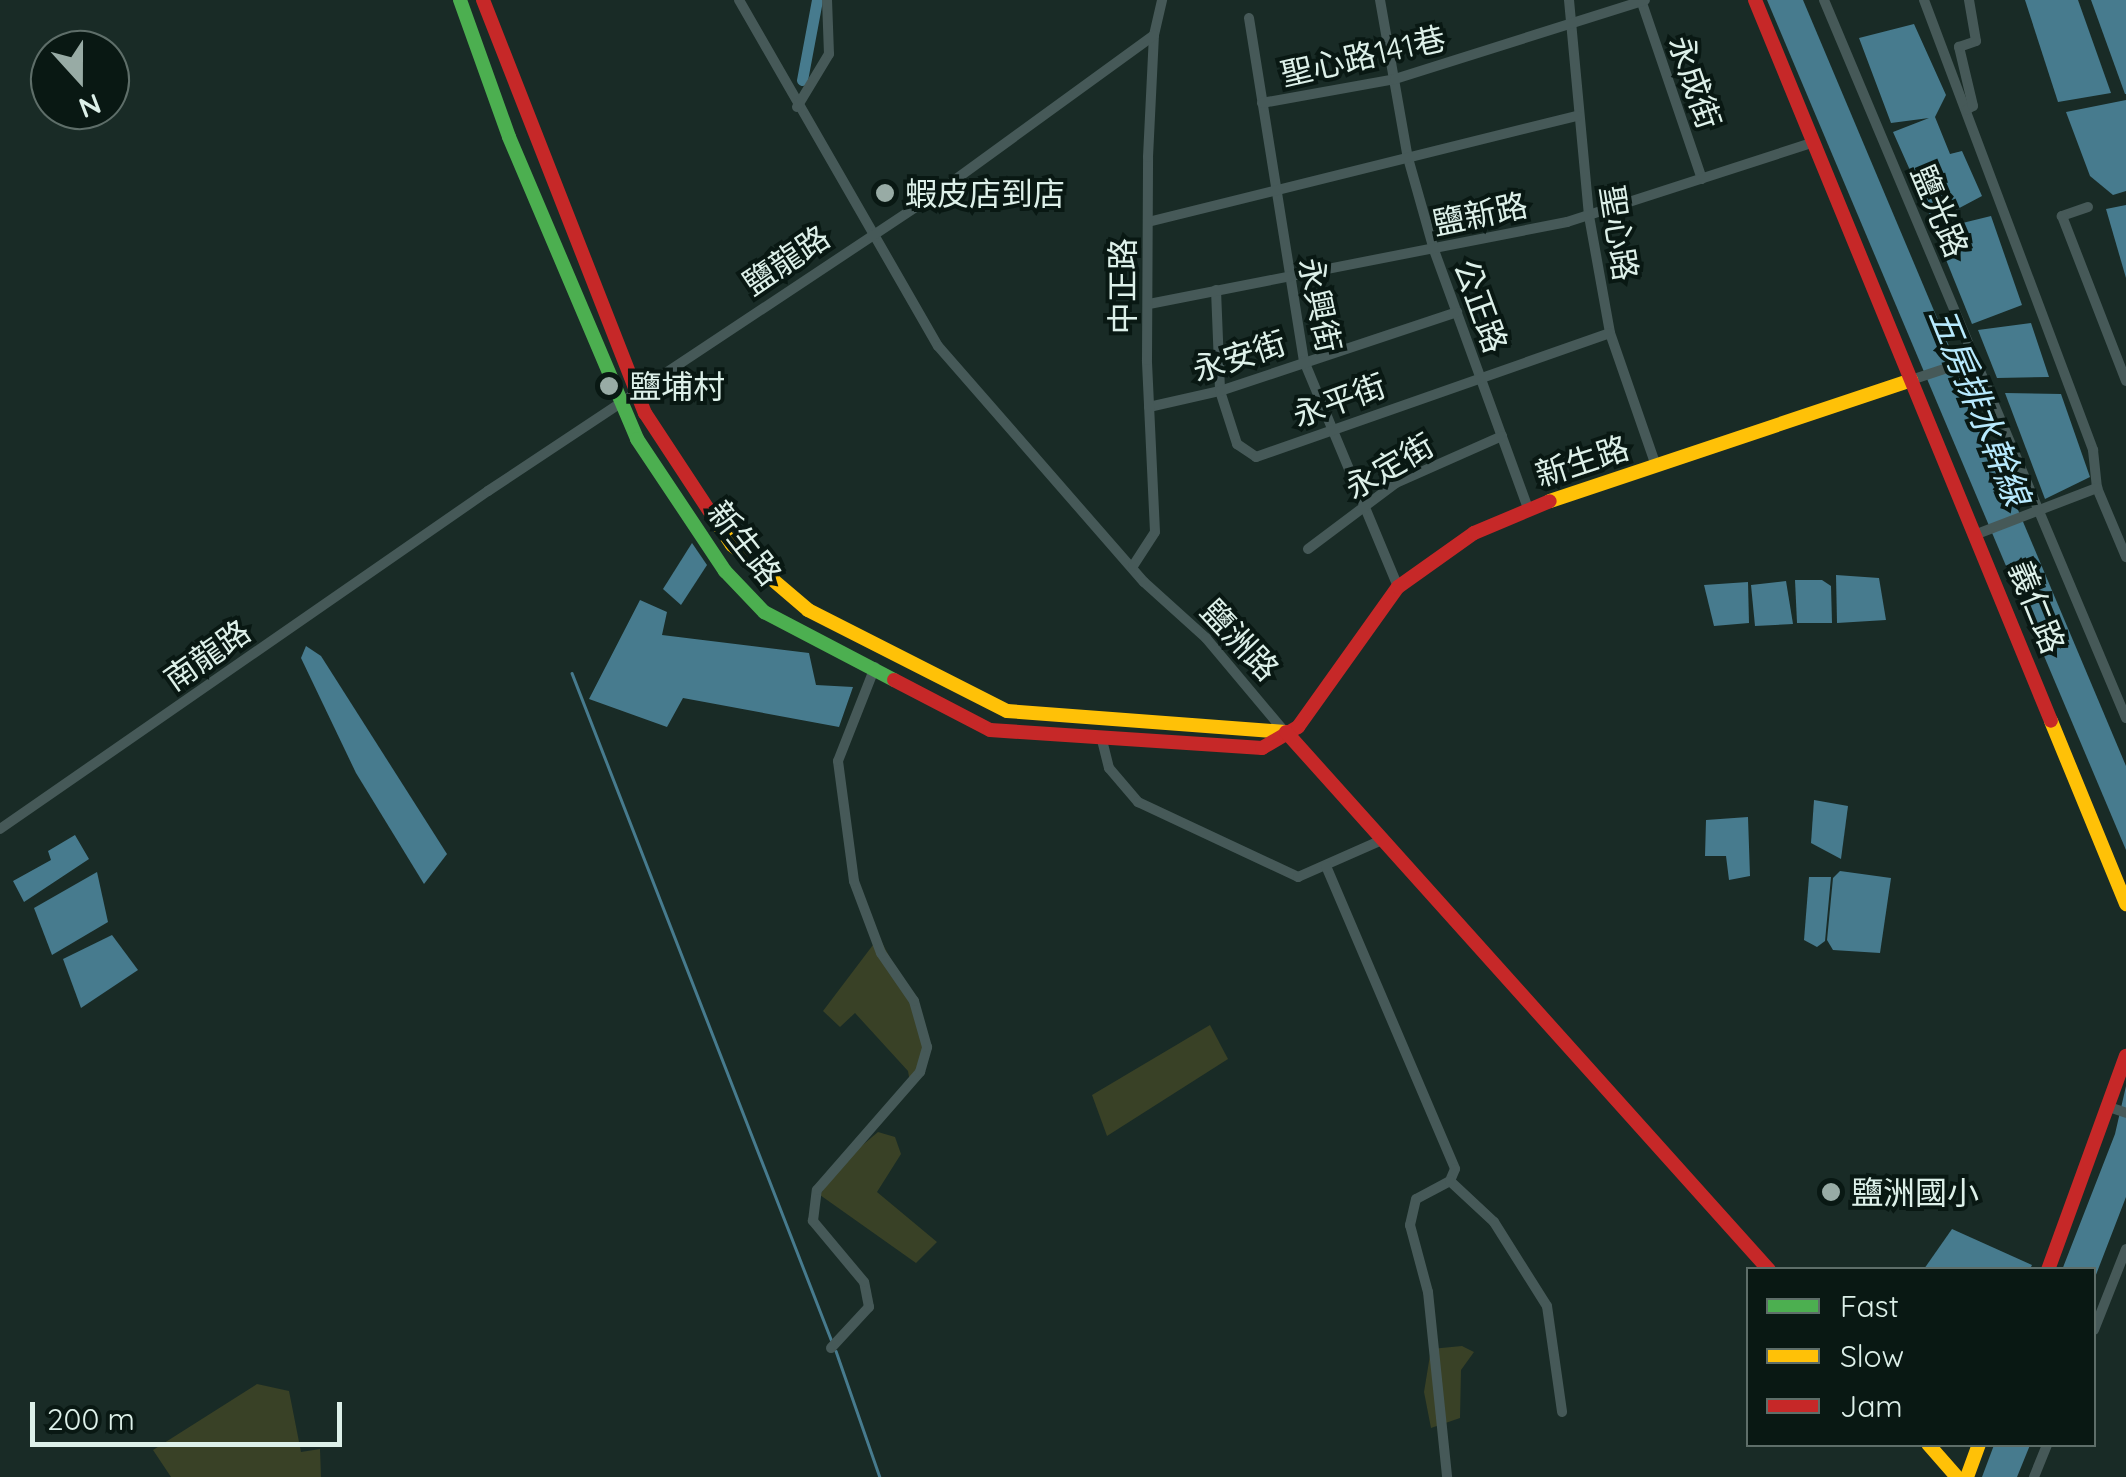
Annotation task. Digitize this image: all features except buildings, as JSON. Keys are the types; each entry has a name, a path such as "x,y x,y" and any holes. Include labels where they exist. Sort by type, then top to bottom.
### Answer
{"street":[{"name":"新生路","path":"460,0 509,137 637,439 743,593 764,612 990,730 1262,748 1286,732 1334,680 1398,587 1430,558 1528,508 1974,359"},
{"name":"新生路","path":"483,0 635,392 680,474 732,545 825,618 1008,711 1286,732"},
{"name":"鹽洲路","path":"739,0 797,107 938,346 1766,1267"},
{"path":"797,107 829,54 827,0"},
{"name":"中正路","path":"1133,566 1156,532 1149,407 1148,222 1154,35 1162,0"},
{"name":"公正路","path":"1380,0 1408,158 1434,250 1528,508"},
{"name":"聖心路","path":"1569,0 1588,216 1610,333 1656,466"},
{"name":"聖心路141巷","path":"1262,104 1396,79 1642,0"},
{"name":"永成街","path":"1642,0 1702,179"},
{"name":"義仁路","path":"1756,0 1918,378 2126,904"},
{"name":"鹽光路","path":"1824,0 2033,511 2126,718"},
{"path":"1924,0 2093,450 2097,488 2121,533 2126,558"},
{"path":"1966,110 1973,106 1959,48 1976,40 1969,0"},
{"name":"永興街","path":"1248,18 1286,276 1304,361 1398,587"},
{"name":"鹽龍路","path":"443,522 1135,54 1154,35"},
{"path":"1148,222 1578,116"},
{"name":"鹽新路","path":"1149,304 1434,250 1588,216 1814,142"},
{"path":"2088,207 2062,216 2126,381"},
{"name":"永平街","path":"1216,290 1220,391 1237,444 1256,457 1332,426 1610,333"},
{"name":"永安街","path":"1149,407 1220,391 1457,312"},
{"name":"永定街","path":"1308,549 1413,474 1502,436"},
{"path":"1980,532 2097,488"},
{"name":"南龍路","path":"0,829 443,522"},
{"path":"831,1348 869,1306 864,1282 813,1221 816,1190 920,1072 926,1047 914,1001 882,953 854,881 838,762 874,667"},
{"path":"1102,740 1109,768 1138,802 1298,877 1382,840"},
{"path":"1326,866 1455,1169 1450,1181 1416,1199 1410,1226 1428,1292 1447,1477"},
{"path":"2049,1267 2118,1110 2126,1056"},
{"path":"1450,1181 1494,1222 1547,1306 1562,1412"},
{"path":"2096,1325 2126,1249"},
{"path":"1931,1447 1957,1477"},
{"path":"1966,1477 1979,1447"},
{"path":"2034,1477 2046,1447"}],"green space":[{"path":"879,937 919,1012 929,1049 911,1088 908,1071 855,1013 840,1027 823,1011"},
{"path":"1210,1025 1228,1059 1107,1136 1092,1095"},
{"path":"878,1132 895,1137 901,1154 877,1192 937,1242 916,1263 820,1195 840,1164"},
{"path":"1462,1346 1474,1352 1461,1370 1460,1418 1431,1428 1424,1392 1431,1349"},
{"path":"257,1384 289,1391 301,1452 320,1449 321,1477 171,1477 153,1450"}],"water":[{"path":"1767,0 1803,0 2126,766 2126,850"},
{"path":"2025,0 2078,0 2111,93 2058,102"},
{"path":"2091,0 2126,0 2126,94 2125,94"},
{"path":"1914,24 1946,95 1935,117 1950,154 1962,151 1982,196 1933,222 1893,132 1929,118 1891,123 1859,38"},
{"path":"2126,100 2126,191 2113,195 2090,176 2066,112"},
{"path":"2126,205 2126,278 2106,209"},
{"path":"1991,216 2022,305 1972,324 1934,230"},
{"path":"2031,323 2049,377 1997,378 1978,330"},
{"path":"2005,393 2061,394 2090,477 2045,499"},
{"path":"692,543 707,565 681,605 663,589"},
{"path":"1836,575 1879,578 1886,620 1837,623"},
{"path":"1795,580 1822,580 1831,586 1832,623 1797,623"},
{"path":"1786,581 1793,624 1755,626 1751,585"},
{"path":"1748,582 1749,623 1714,626 1704,585"},
{"path":"640,600 667,612 662,635 809,653 816,685 853,687 839,727 683,698 667,727 589,699"},
{"path":"306,646 321,656 447,854 424,884 356,773 301,658"},
{"path":"1814,800 1848,806 1841,859 1811,843"},
{"path":"1748,817 1750,876 1729,880 1726,856 1705,856 1706,820"},
{"path":"75,835 89,859 24,902 13,881 51,860 48,851"},
{"path":"1840,871 1891,878 1880,953 1833,950 1827,940 1833,878"},
{"path":"97,872 108,922 52,955 34,908"},
{"path":"1809,877 1831,877 1825,941 1817,947 1804,940"},
{"path":"112,935 138,970 81,1008 63,959"},
{"path":"2126,1086 2126,1197 2096,1275 2096,1267 2063,1267 2115,1134"},
{"path":"1952,1229 2032,1265 2031,1267 1925,1267"},
{"path":"1993,1447 2029,1447 2017,1477 1982,1477"}],"waterway":[{"path":"802,80 817,0"},
{"path":"572,673 831,1339"},
{"path":"836,1351 880,1477"}],"traffic: fast":[{"path":"460,0 509,137 637,439 725,571 764,612 894,680"}],"traffic: slow":[{"path":"1550,501 1911,380"},
{"path":"718,524 732,545 808,610 1007,711 1285,732"},
{"path":"2051,721 2126,904"},
{"path":"1931,1447 1957,1477"},
{"path":"1967,1477 1978,1447"}],"traffic: jam":[{"path":"483,0 645,413 718,524"},
{"path":"1755,0 2051,721"},
{"path":"894,680 990,730 1262,748 1298,727 1398,587 1474,533 1550,501"},
{"path":"1286,732 1766,1267"},
{"path":"2049,1267 2126,1056"}],"place":[{"name":"蝦皮店到店","path":"885,193"},
{"name":"鹽埔村","path":"609,386"},
{"name":"鹽洲國小","path":"1831,1192"}],"water label":[{"name":"五房排水幹線","path":"1980,406"}]}
